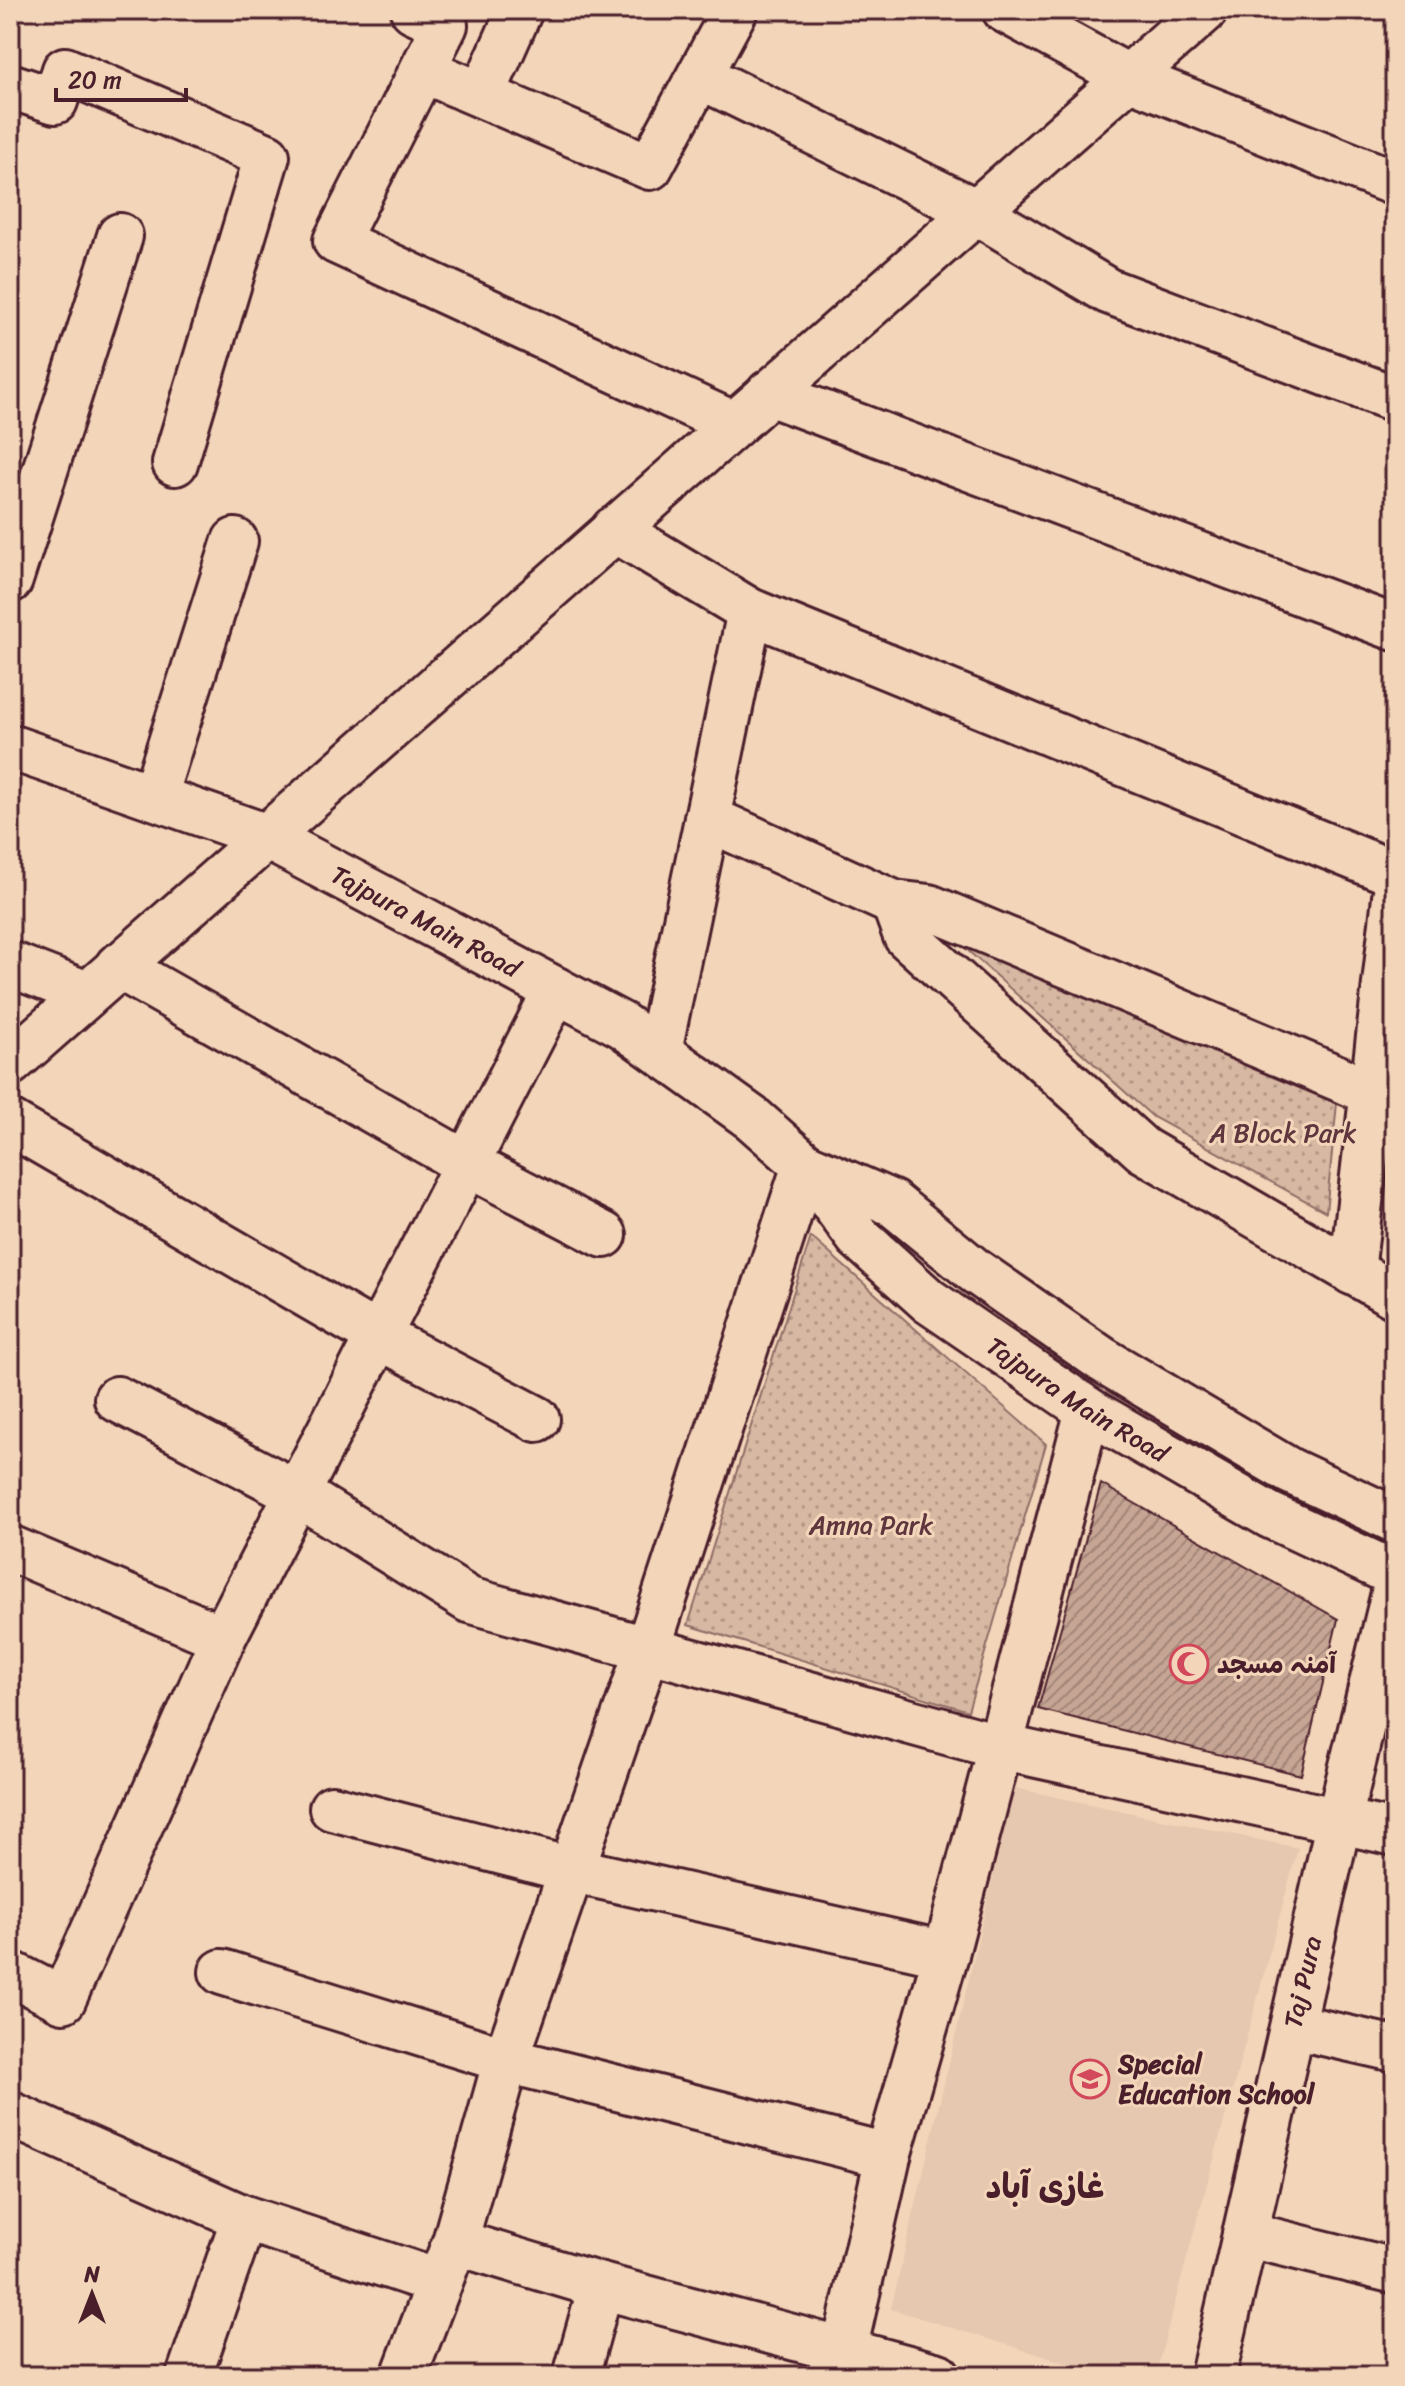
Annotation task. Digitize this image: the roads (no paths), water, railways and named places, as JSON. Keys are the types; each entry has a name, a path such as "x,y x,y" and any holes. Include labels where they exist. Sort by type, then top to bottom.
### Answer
{"street":[{"path":"413,10 445,25 336,241 733,424"},
{"path":"482,95 520,10"},
{"path":"423,70 650,167 735,10"},
{"path":"1005,10 1128,77 1395,183"},
{"path":"10,1063 1205,10"},
{"path":"10,86 55,101 65,70 267,156 175,463"},
{"path":"700,76 975,211 1108,291 1395,399"},
{"path":"10,580 120,236"},
{"path":"769,393 1395,628"},
{"path":"614,529 750,611 1395,874"},
{"path":"154,796 235,541"},
{"path":"659,1051 750,611"},
{"name":"Tajpura Main Road","path":"10,747 265,836 622,1025 753,1119 805,1165 858,1237 929,1301 1088,1410 1269,1515 1395,1574"},
{"path":"707,818 894,903 929,907 1371,1092"},
{"path":"1352,1272 1395,897"},
{"path":"894,903 906,936 1143,1150 1395,1296"},
{"path":"10,964 103,980 604,1235"},
{"path":"10,1973 63,2000 223,1638 556,990"},
{"path":"10,1123 378,1336 537,1419"},
{"path":"404,2376 455,2242 506,2060 648,1648 805,1165"},
{"name":"Tajpura Main Road","path":"805,1165 892,1203 975,1271 1103,1360 1290,1471 1395,1520"},
{"path":"117,1399 297,1493 469,1600 1001,1747 1395,1833"},
{"path":"844,2351 888,2156 946,1954 1088,1410"},
{"path":"10,1548 223,1638"},
{"name":"Taj Pura","path":"1213,2376 1339,1820 1395,1589"},
{"path":"332,1808 572,1870 946,1954"},
{"path":"222,1972 506,2060 888,2156"},
{"path":"1293,2026 1395,2049"},
{"path":"10,2114 244,2218 438,2282"},
{"path":"189,2376 244,2218"},
{"path":"1245,2234 1395,2271"},
{"path":"455,2242 601,2286 938,2376"},
{"path":"576,2376 601,2286"}],"place":[{"name":"آمنہ مسجد","path":"1189,1664"},
{"name":"Special Education School","path":"1090,2079"}],"district":[{"name":"غازى آباد","path":"1045,2187"}],"park label":[{"name":"A Block Park","path":"1283,1133"},
{"name":"Amna Park","path":"871,1525"}]}
